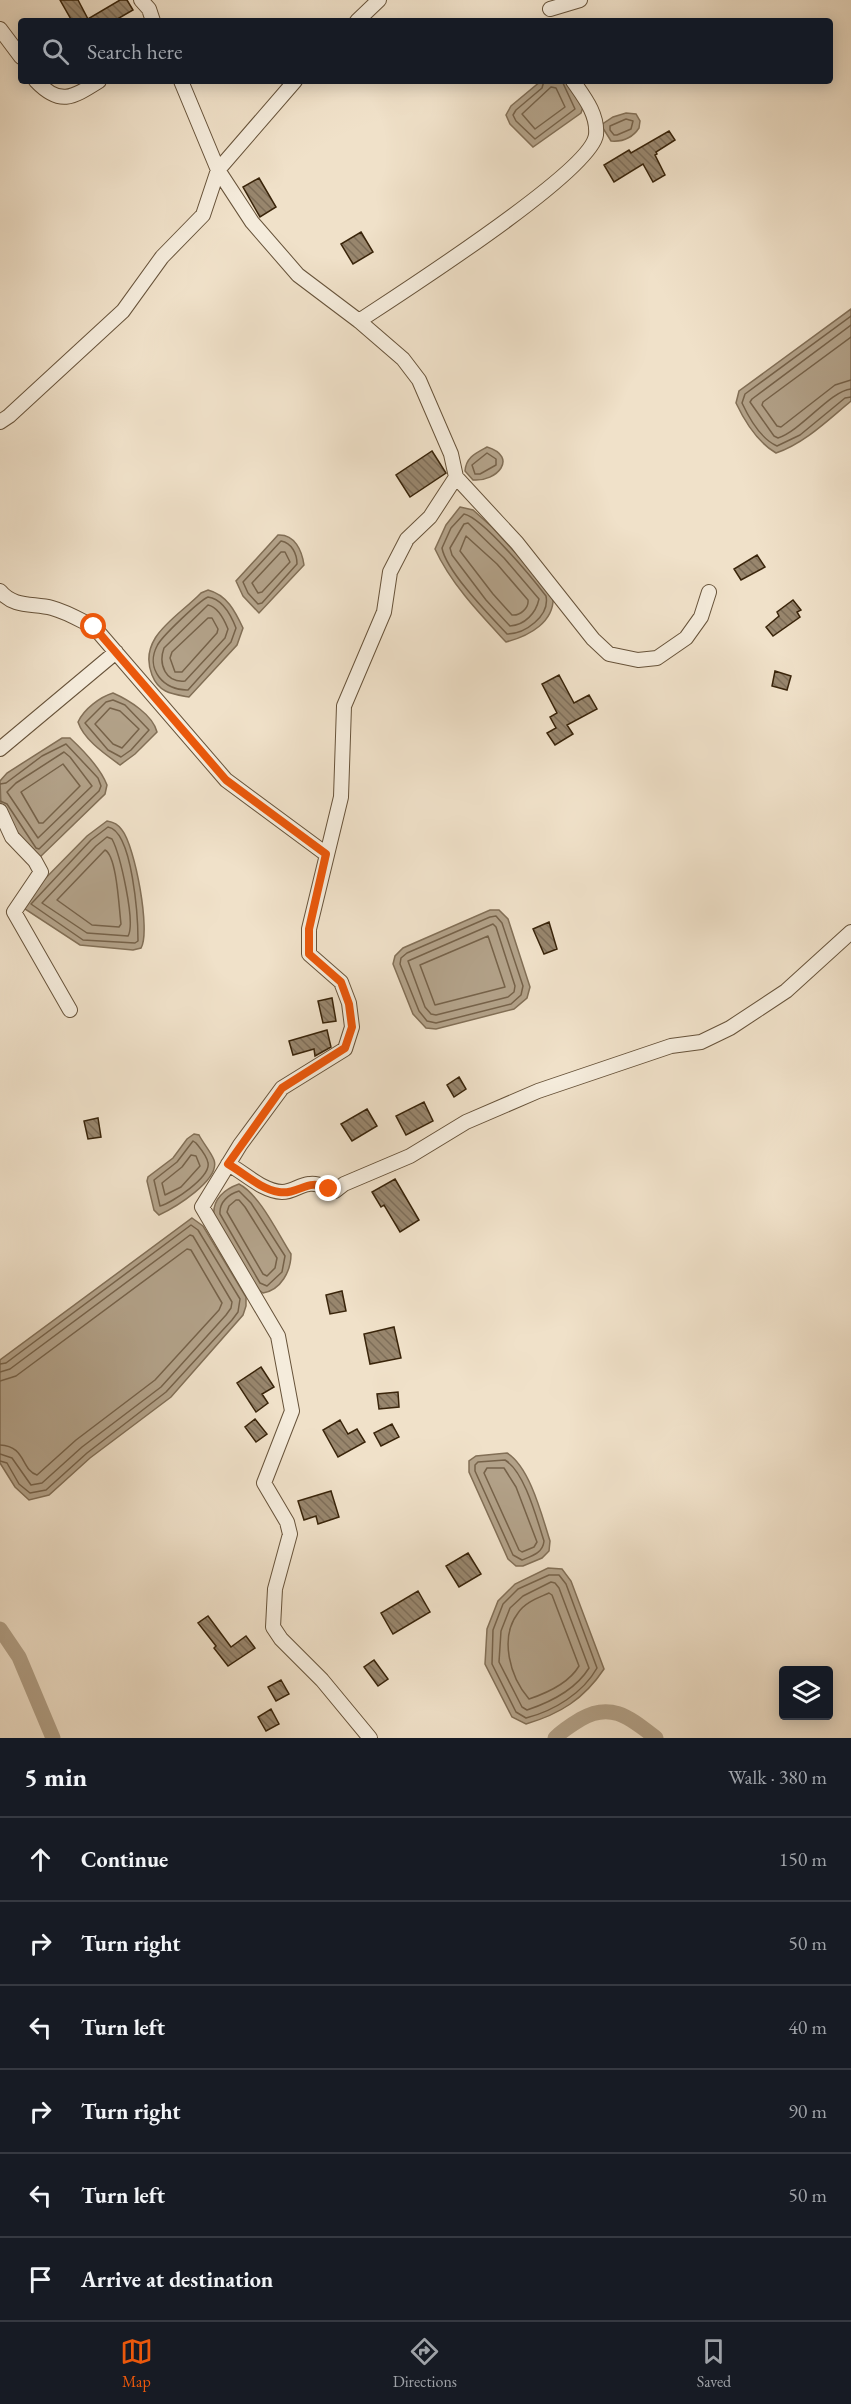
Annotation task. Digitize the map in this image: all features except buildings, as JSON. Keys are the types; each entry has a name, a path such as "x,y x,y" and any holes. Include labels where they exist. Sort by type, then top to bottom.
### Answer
{"street":[{"path":"141,0 149,9 152,18"},
{"path":"360,18 379,0"},
{"path":"550,10 580,0"},
{"path":"0,29 18,53"},
{"path":"39,84 48,93 60,98 76,95 94,84"},
{"path":"182,84 218,170 252,222 298,275 359,321 403,359 418,380 451,454 456,477 517,543 593,639 609,654 638,660 657,658 686,638 701,617 709,592"},
{"path":"0,422 123,311 162,257 204,215 218,170 292,84"},
{"path":"359,321 457,256 566,174 583,156 596,137 594,115 575,84"},
{"path":"369,1738 322,1680 281,1639 273,1627 275,1589 290,1534 287,1522 264,1483 292,1411 278,1336 202,1207 228,1164 282,1088 345,1048 352,1027 349,1004 341,982 309,954 309,929 341,797 344,706 384,612 390,572 407,539 430,517 456,477"},
{"path":"0,591 7,599 19,604 49,607 94,627 226,780 326,854"},
{"path":"0,749 116,652"},
{"path":"0,811 12,837 35,861 41,872 14,912 70,1010"},
{"path":"228,1164 267,1188 280,1192 293,1191 309,1184 322,1185 336,1191 344,1184 410,1156 466,1122 538,1091 671,1046 701,1042 730,1028 786,991 851,932"}],"water":[{"path":"537,84 569,84 583,107 581,113 533,147 510,124 506,115 511,106"},
{"path":"626,113 636,114 640,121 639,128 627,138 611,141 601,125 613,117"},
{"path":"851,309 851,401 806,437 776,453 757,437 743,417 736,403 739,391"},
{"path":"487,447 497,451 502,457 501,468 490,477 473,480 465,471 467,462"},
{"path":"460,507 473,510 492,527 553,594 553,604 546,620 532,632 506,642 467,598 442,562 435,549 446,525"},
{"path":"278,535 289,537 297,544 304,565 259,613 243,596 236,581"},
{"path":"208,590 215,592 230,604 237,616 243,628 237,645 189,697 167,692 158,686 152,675 149,662 150,650 155,639 171,619 201,593"},
{"path":"113,693 146,714 157,732 120,765 90,741 78,722 93,704"},
{"path":"62,738 70,738 86,754 107,785 105,794 38,859 21,838 1,806 0,781 7,773"},
{"path":"107,821 119,826 127,839 140,889 144,939 141,948 133,950 80,945 25,909 23,904 26,898 87,836"},
{"path":"490,910 499,910 508,919 530,987 527,998 514,1009 436,1029 426,1028 413,1014 393,964 395,956 403,948"},
{"path":"194,1134 199,1135 211,1154 214,1168 204,1184 195,1192 159,1215 154,1210 148,1177 173,1158 187,1139"},
{"path":"239,1184 247,1189 261,1206 291,1254 284,1279 275,1288 263,1293 256,1288 214,1216 215,1205 220,1195"},
{"path":"192,1218 203,1226 246,1297 243,1315 171,1397 90,1458 49,1495 29,1500 15,1487 0,1463 0,1360"},
{"path":"507,1453 529,1480 550,1541 549,1551 542,1558 523,1566 516,1566 508,1559 469,1472 469,1461 476,1456"},
{"path":"548,1568 562,1569 571,1581 604,1669 588,1689 570,1704 526,1724 512,1717 485,1664 487,1629 498,1601 515,1584"}],"waterway":[{"path":"0,1629 19,1657 53,1738"},
{"path":"555,1738 581,1719 602,1712 621,1715 638,1724 656,1738"}],"route":[{"path":"94,627 226,780 326,854 309,929 309,954 341,982 349,1004 352,1027 345,1048 282,1088 228,1164 267,1188 280,1192 293,1191 309,1184 322,1185 329,1189"}]}
